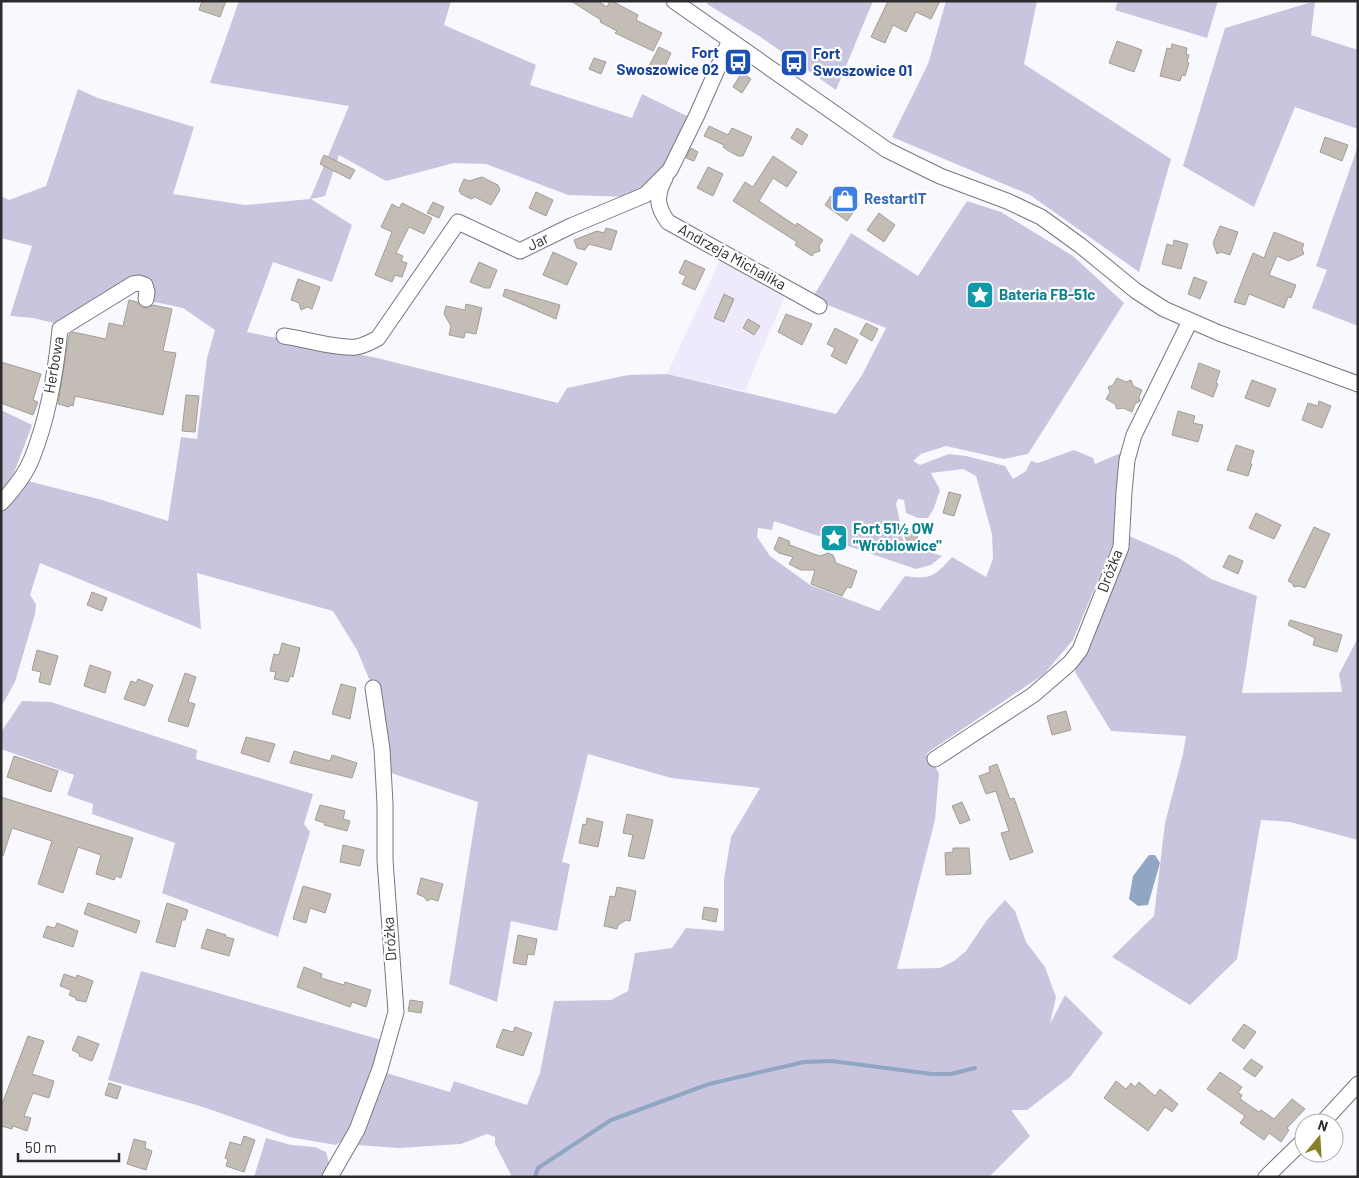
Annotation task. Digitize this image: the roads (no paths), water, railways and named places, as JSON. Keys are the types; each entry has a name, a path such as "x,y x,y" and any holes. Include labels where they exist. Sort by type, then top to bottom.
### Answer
{"street":[{"path":"674,1 887,150 932,173 1007,201 1041,217 1081,246 1136,291 1164,308 1190,321 1358,384"},
{"name":"Jar","path":"284,336 355,348 378,338 458,222 520,251 571,226 645,195 670,170 730,40"},
{"name":"Andrzeja Michalika","path":"670,170 659,190 659,211 668,222 820,306"},
{"name":"Herbowa","path":"1,502 14,488 32,460 43,423 57,356 60,329 133,284 145,285 146,299"},
{"name":"Dróżka","path":"935,759 1033,695 1070,663 1080,650 1121,547 1127,460 1134,435 1190,321"},
{"name":"Dróżka","path":"330,1177 357,1130 380,1069 396,1012 385,860 385,804 382,749 373,688"},
{"path":"1331,1113 1358,1084"},
{"path":"1266,1177 1294,1150"}],"water":[{"path":"1149,855 1155,855 1160,863 1148,905 1138,906 1129,899 1133,876"}],"waterway":[{"path":"535,1177 538,1168 611,1120 709,1084 804,1062 832,1061 932,1074 951,1074 975,1068"}],"place":[{"name":"Fort Swoszowice 02","path":"738,62"},
{"name":"Fort Swoszowice 01","path":"794,63"},
{"name":"RestartIT","path":"845,199"},
{"name":"Bateria FB-51c","path":"980,295"},
{"name":"Fort 51½ OW \"Wróblowice\"","path":"834,538"}]}
